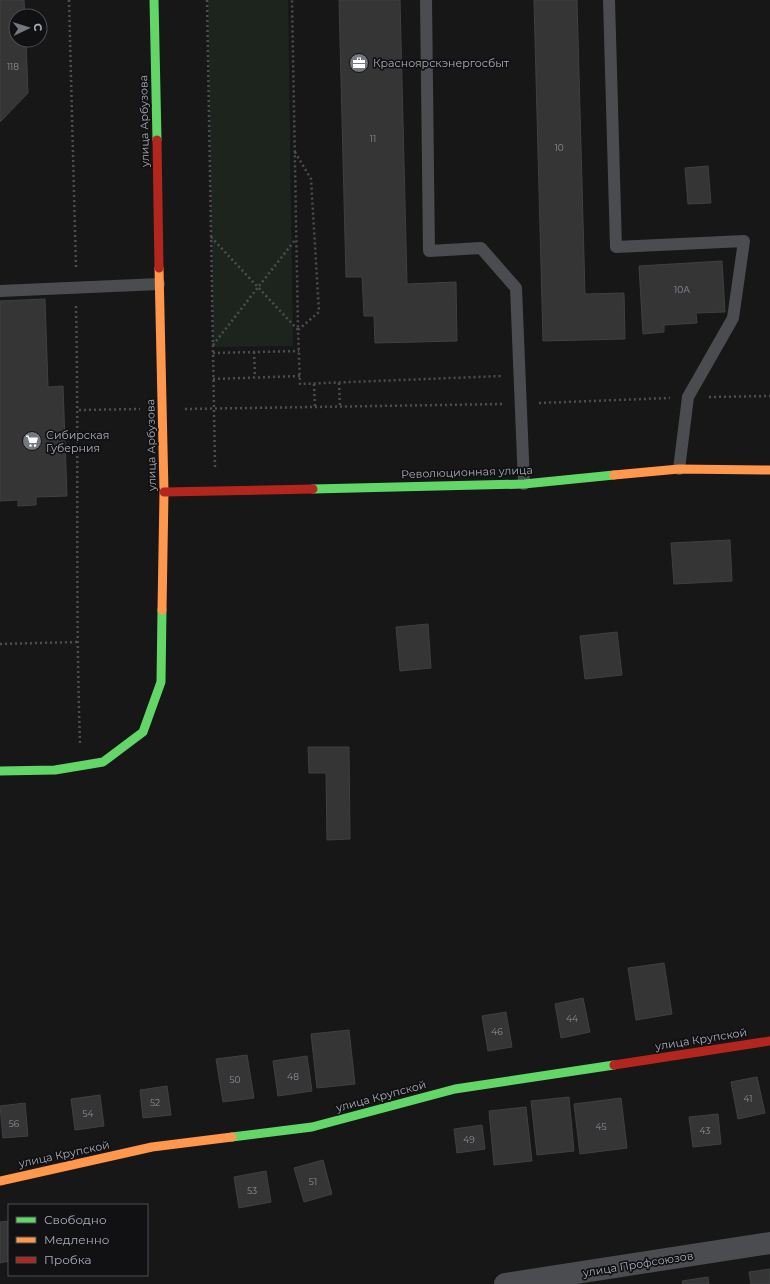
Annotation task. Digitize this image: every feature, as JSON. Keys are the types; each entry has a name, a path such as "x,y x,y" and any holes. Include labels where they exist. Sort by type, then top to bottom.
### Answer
{"street":[{"name":"улица Арбузова","path":"0,771 54,770 103,762 143,732 162,682 164,492 154,0"},
{"name":"Революционная улица","path":"164,492 524,484 679,469 770,470"},
{"name":"улица Крупской","path":"0,1180 152,1147 312,1127 455,1089 770,1040"},
{"name":"улица Профсоюзов","path":"505,1284 770,1244"}],"lane":[{"path":"426,0 429,250 482,248 516,288 521,376 524,484"},
{"path":"608,0 616,247 744,241 733,318 688,397 679,469"},
{"path":"0,291 159,284"}],"path":[{"path":"69,0 78,410 76,642 81,765"},
{"path":"207,0 215,490"},
{"path":"292,0 300,384 521,376"},
{"path":"295,152 311,179 319,312 298,330"},
{"path":"211,236 298,330"},
{"path":"213,345 258,286 296,240"},
{"path":"213,353 299,351"},
{"path":"254,352 255,377"},
{"path":"213,379 300,376"},
{"path":"338,383 340,406"},
{"path":"314,384 315,407"},
{"path":"78,410 521,403 688,397 770,396"},
{"path":"0,644 76,642"}],"shaded area":[{"path":"208,0 288,0 293,346 213,347"}],"building":[{"path":"0,0 24,0 24,8 8,8 8,48 26,48 28,93 0,122"},
{"path":"339,0 400,0 407,284 456,282 457,341 375,343 374,316 364,316 362,277 346,277"},
{"path":"534,0 577,0 585,294 624,293 625,339 543,341"},
{"path":"708,166 711,203 688,204 685,168"},
{"path":"722,261 725,312 696,313 697,323 664,325 664,332 643,334 639,266"},
{"name":"Сибирская Губерния","path":"45,299 48,387 63,386 67,496 36,497 36,505 18,506 18,500 0,501 0,301"},
{"path":"730,540 732,581 674,584 671,543"},
{"path":"428,624 431,668 400,671 396,627"},
{"path":"617,632 622,675 585,679 580,636"},
{"path":"308,747 349,747 350,839 327,840 326,773 309,773"},
{"path":"664,963 672,1014 636,1020 628,968"},
{"path":"583,998 590,1032 561,1038 555,1004"},
{"path":"506,1012 512,1047 488,1051 482,1016"},
{"path":"349,1030 355,1084 317,1088 311,1034"},
{"path":"247,1055 254,1098 223,1102 216,1059"},
{"path":"307,1056 312,1091 278,1096 273,1061"},
{"path":"757,1077 765,1113 738,1119 731,1082"},
{"path":"167,1086 171,1115 143,1118 140,1090"},
{"path":"100,1095 104,1126 75,1130 71,1099"},
{"path":"569,1097 574,1151 537,1155 531,1101"},
{"path":"621,1098 627,1148 580,1154 574,1104"},
{"path":"25,1103 28,1136 3,1138 0,1106"},
{"path":"526,1107 532,1161 494,1165 489,1111"},
{"path":"718,1114 721,1144 693,1147 689,1117"},
{"path":"482,1125 485,1149 457,1153 454,1129"},
{"path":"323,1160 332,1194 304,1202 294,1168"},
{"path":"266,1171 271,1202 239,1208 234,1177"},
{"path":"8,1221 8,1261 0,1263 0,1222"},
{"path":"770,1269 770,1284 751,1284 749,1272"},
{"path":"708,1277 709,1284 683,1284 682,1281"}],"traffic: fast":[{"path":"154,0 157,140"},
{"path":"313,489 524,484 614,475"},
{"path":"0,771 55,770 103,762 143,732 161,682 162,610"},
{"path":"232,1137 312,1127 455,1089 614,1065"}],"traffic: slow":[{"path":"159,268 164,492 162,610"},
{"path":"614,475 679,469 770,470"},
{"path":"0,1181 152,1147 232,1137"}],"traffic: jam":[{"path":"157,140 159,268"},
{"path":"164,492 313,489"},
{"path":"614,1065 770,1041"}],"place":[{"name":"Красноярскэнергосбыт","path":"359,63"},
{"name":"Сибирская Губерния","path":"32,441"}]}
